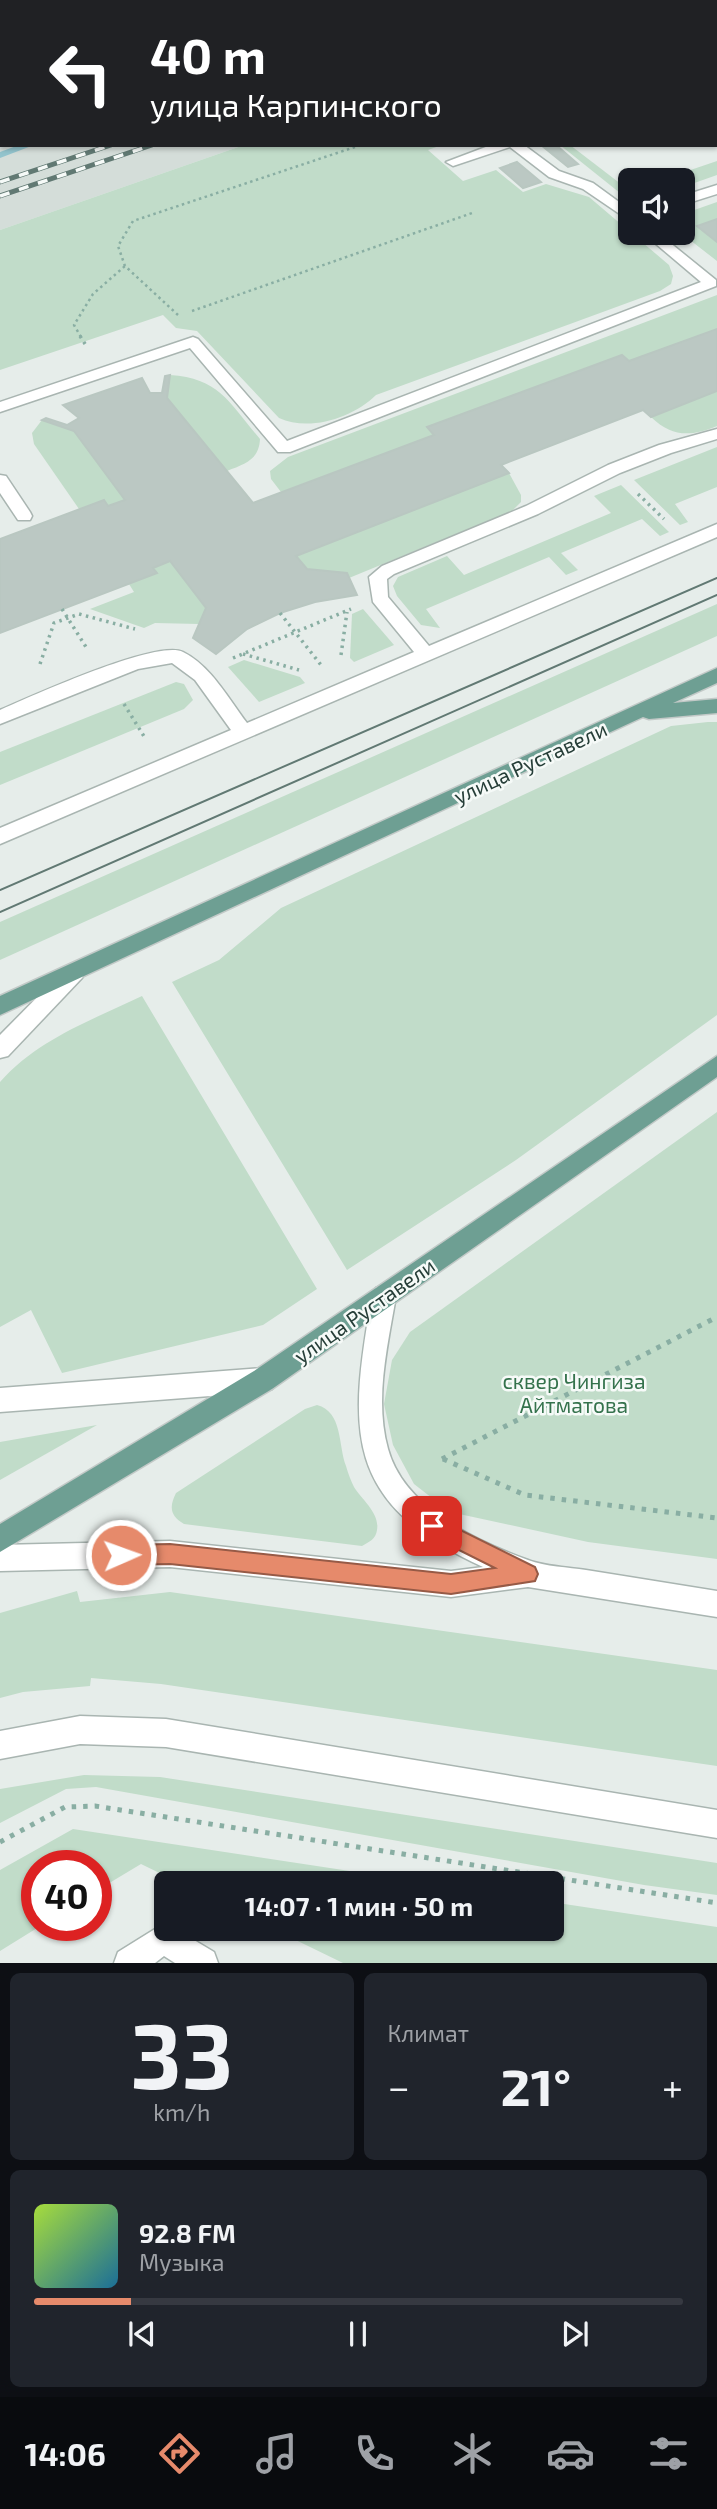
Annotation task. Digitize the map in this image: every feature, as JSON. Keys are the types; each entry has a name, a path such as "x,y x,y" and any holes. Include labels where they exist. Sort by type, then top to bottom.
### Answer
{"main road":[{"name":"улица Руставели","path":"0,1006 717,675"},
{"path":"635,713 717,706"},
{"name":"улица Руставели","path":"0,1539 263,1380 717,1065"}],"street":[{"path":"453,162 499,147"},
{"path":"518,147 554,174 588,186 618,207"},
{"path":"695,197 717,190"},
{"path":"666,245 714,282"},
{"path":"0,407 194,342 284,448 714,282"},
{"path":"426,654 380,597 378,577 387,569 532,510 582,483 665,449 717,434"},
{"path":"0,480 24,516"},
{"path":"0,836 717,530"},
{"path":"0,717 152,658 176,656 201,675 243,732"},
{"path":"0,1049 75,972"},
{"path":"384,1296 370,1376 367,1414 375,1455 398,1495 432,1526 528,1574"},
{"path":"0,1400 263,1380"},
{"path":"0,1558 170,1554 451,1584 528,1574 717,1604"},
{"path":"0,1745 80,1730 166,1733 717,1825"},
{"path":"129,1963 163,1939 203,1963"}],"path":[{"path":"194,342 180,324 180,316 125,266 118,246 133,221 355,147"},
{"path":"180,316 475,212"},
{"path":"105,371 74,325 93,294 125,266"},
{"path":"614,470 688,543"},
{"path":"201,675 242,653 380,597"},
{"path":"62,609 164,766"},
{"path":"340,658 347,611"},
{"path":"281,613 326,672"},
{"path":"54,695 38,668 54,623 79,614 142,631 176,656"},
{"path":"242,653 305,672"},
{"path":"717,1317 442,1459 525,1494 717,1518"},
{"path":"0,1842 65,1807 95,1806 717,1903"}],"shaded area":[{"path":"0,147 238,147 0,230"}],"green space":[{"path":"238,147 436,147 428,150 463,181 496,170 523,192 546,184 589,197 618,222 618,245 645,245 669,265 673,276 671,284 660,291 376,395 343,416 317,423 304,424 279,418 197,331 176,328 163,315 0,370 0,230"},
{"path":"562,147 573,147 618,182 618,191"},
{"path":"717,161 717,175 695,183 695,168"},
{"path":"717,202 717,219 698,226 717,242 717,261 695,244 695,210"},
{"path":"717,295 717,329 629,361 622,355 428,427 434,435 281,492 271,479 270,471 288,457"},
{"path":"170,375 201,381 213,387 232,404 260,439 254,457 227,471 167,398"},
{"path":"717,391 717,426 698,432 674,432 651,417"},
{"path":"42,420 74,431 125,500 108,506 79,509 34,444 32,433"},
{"path":"717,447 717,487 675,504 688,522 680,525 634,480"},
{"path":"509,473 521,495 521,502 512,511 349,578 307,569 296,556"},
{"path":"621,485 669,532 660,536 642,519 561,553 578,570 566,575 549,557 426,609 440,628 421,625 397,596 393,586 398,577 447,556 464,575 611,513 594,496"},
{"path":"170,561 206,608 199,624 155,623 144,628 90,609 134,592 129,584 156,573 153,568"},
{"path":"717,604 717,636 0,960 0,922"},
{"path":"363,609 394,645 354,662 350,658 352,614"},
{"path":"244,660 300,677 305,683 259,702 228,667"},
{"path":"176,682 184,684 193,700 184,709 0,785 0,752"},
{"path":"717,722 717,1015 516,1160 347,1270 172,982 219,960 281,908 671,726"},
{"path":"142,996 317,1289 263,1325 62,1373 31,1310 0,1327 0,1082 48,1042"},
{"name":"сквер Чингиза Айтматова","path":"717,1112 717,1559 588,1542 450,1512 414,1484 393,1445 384,1404 392,1360 410,1332"},
{"path":"317,1405 325,1409 335,1422 352,1482 376,1518 377,1530 372,1540 362,1546 184,1524 176,1518 172,1503 176,1493 305,1409"},
{"path":"97,1425 0,1480 0,1442"},
{"path":"77,1591 80,1602 170,1592 717,1670 717,1766 161,1684 91,1678 90,1686 23,1692 0,1698 0,1613"},
{"path":"84,1775 160,1777 717,1863 717,1895 644,1885 96,1787 66,1789 0,1823 0,1789"},
{"path":"73,1829 350,1871 155,1871 141,1864 112,1881 112,1850 36,1850"},
{"path":"21,1858 21,1938 0,1951 0,1870"},
{"path":"564,1904 717,1927 717,1963 343,1963 298,1941 564,1941"}],"building":[{"path":"543,147 558,147 578,164 568,167"},
{"path":"517,162 541,182 523,188 500,168"},
{"path":"717,219 717,242 697,226"},
{"path":"717,329 717,391 651,417 643,410 501,465 509,473 296,556 307,569 347,573 357,595 315,602 280,613 247,629 216,654 193,638 206,608 170,561 153,568 157,573 0,633 0,539 104,500 108,506 125,500 74,431 42,420 46,418 67,425 79,418 63,405 142,378 150,393 162,393 165,376 170,375 167,398 253,503 434,435 427,427 622,355 629,361"}],"waterway":[{"path":"0,155 23,147"}],"tram line":[{"path":"0,890 717,578"},
{"path":"0,912 717,595"}],"railway":[{"path":"0,182 105,147"},
{"path":"0,196 146,147"}],"route":[{"path":"121,1555 170,1554 451,1584 528,1574 432,1526"}]}
